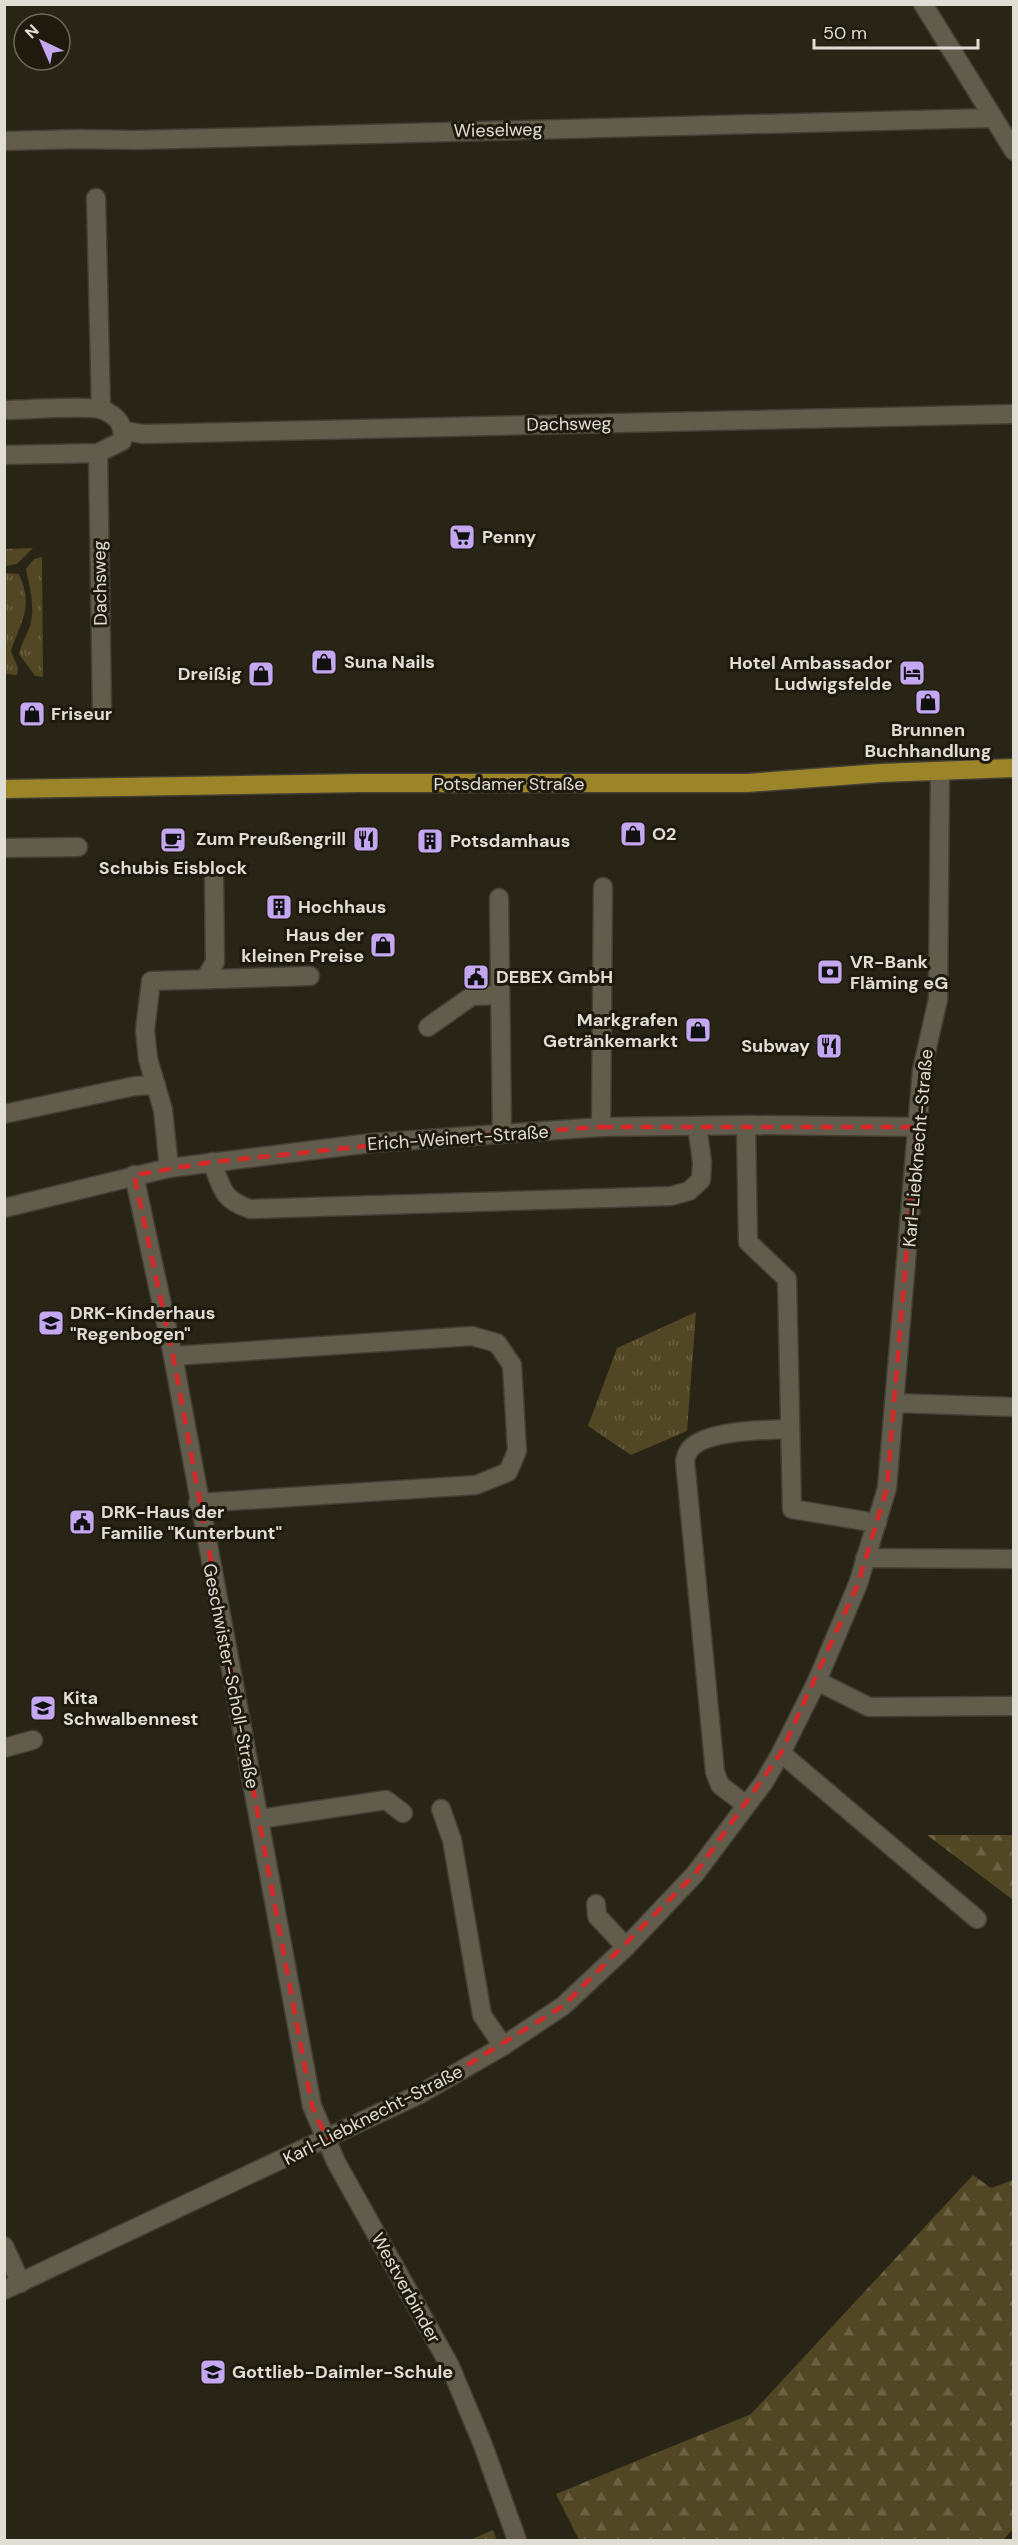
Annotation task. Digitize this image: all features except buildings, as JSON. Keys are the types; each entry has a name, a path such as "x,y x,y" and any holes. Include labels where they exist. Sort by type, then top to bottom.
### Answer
{"main road":[{"name":"Potsdamer Straße","path":"4,789 361,783 747,783 885,772 1014,768"}],"street":[{"path":"923,4 1014,150"},
{"name":"Wieselweg","path":"4,141 135,140 992,118"},
{"path":"96,198 101,409"},
{"path":"4,410 101,409 121,424 124,431 122,441 98,453 4,455"},
{"name":"Dachsweg","path":"124,431 143,434 1014,414"},
{"name":"Dachsweg","path":"98,453 102,713"},
{"name":"Karl-Liebknecht-Straße","path":"13,2286 422,2093 503,2046 563,2006 626,1947 695,1874 781,1753 817,1681 858,1584 887,1488 922,1070 938,999 940,771"},
{"path":"4,848 78,848"},
{"path":"205,979 215,962 214,876"},
{"path":"601,1127 603,887"},
{"path":"498,898 502,1134"},
{"path":"169,1168 163,1110 148,1059 145,1030 151,981 310,976"},
{"path":"428,1027 472,996 500,994"},
{"path":"4,1114 135,1086 156,1085"},
{"path":"746,1125 748,1242 787,1279 792,1509 877,1523"},
{"name":"Erich-Weinert-Straße","path":"4,1208 169,1168 371,1143 601,1127 746,1125 917,1127"},
{"path":"212,1162 224,1192 233,1204 250,1209 671,1196 689,1191 700,1180 702,1162 697,1126"},
{"name":"Geschwister-Scholl-Straße","path":"134,1175 173,1356 198,1503 312,2106 327,2139"},
{"path":"173,1356 472,1336 497,1343 512,1365 517,1451 508,1472 476,1485 198,1503"},
{"path":"894,1403 1014,1407"},
{"path":"746,1805 720,1785 715,1772 685,1461 689,1450 705,1439 790,1429"},
{"path":"866,1558 1014,1559"},
{"path":"817,1681 869,1707 1014,1706"},
{"path":"4,1748 33,1740"},
{"path":"781,1753 977,1919"},
{"path":"259,1819 386,1800 403,1813"},
{"path":"441,1809 452,1840 482,2015 503,2046"},
{"path":"596,1904 597,1916 626,1947"},
{"name":"Westverbinder","path":"327,2139 336,2163 450,2366 483,2445 517,2541"},
{"path":"4,2246 13,2286"}],"highlighted area":[{"path":"601,1127 917,1127 887,1488 858,1584 781,1753 695,1874 563,2006 422,2093 327,2139 312,2106 173,1356 134,1175 212,1162 464,1136"}],"green space":[{"path":"33,548 17,564 5,566 5,549"},
{"path":"42,557 43,677 35,676 19,654 32,615 26,569 34,559"},
{"path":"5,573 19,574 25,596 26,606 22,622 11,651 18,668 17,675 5,674"},
{"path":"696,1312 687,1431 631,1455 588,1426 617,1348"},
{"path":"927,1835 1013,1835 1013,1900"},
{"path":"973,2175 991,2188 1013,2180 1014,2528 1003,2540 579,2540 556,2494 751,2414"},
{"path":"493,2530 497,2540 470,2540"}],"place":[{"name":"Penny","path":"462,537"},
{"name":"Suna Nails","path":"324,662"},
{"name":"Hotel Ambassador Ludwigsfelde","path":"912,673"},
{"name":"Dreißig","path":"261,674"},
{"name":"Brunnen Buchhandlung","path":"928,702"},
{"name":"Friseur","path":"32,714"},
{"name":"O2","path":"633,834"},
{"name":"Zum Preußengrill","path":"366,839"},
{"name":"Schubis Eisblock","path":"173,840"},
{"name":"Potsdamhaus","path":"430,841"},
{"name":"Hochhaus","path":"279,907"},
{"name":"Haus der kleinen Preise","path":"383,945"},
{"name":"VR-Bank Fläming eG","path":"830,972"},
{"name":"DEBEX GmbH","path":"476,977"},
{"name":"Markgrafen Getränkemarkt","path":"698,1030"},
{"name":"Subway","path":"829,1046"},
{"name":"DRK-Kinderhaus \"Regenbogen\"","path":"51,1323"},
{"name":"DRK-Haus der Familie \"Kunterbunt\"","path":"82,1522"},
{"name":"Kita Schwalbennest","path":"43,1708"},
{"name":"Gottlieb-Daimler-Schule","path":"213,2372"}]}
